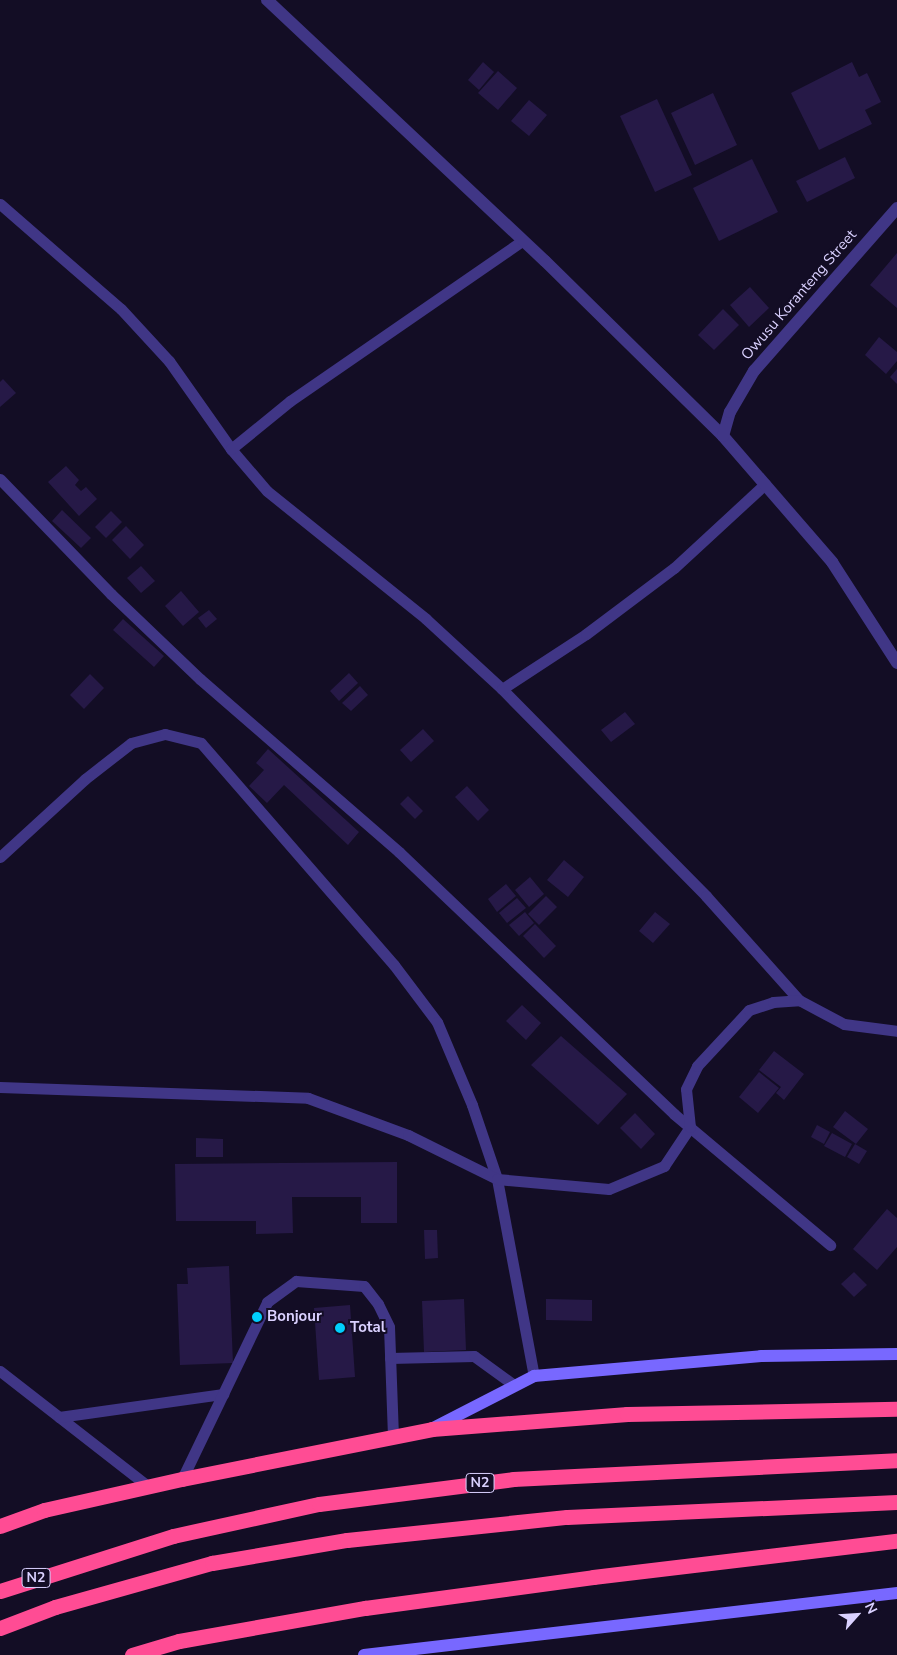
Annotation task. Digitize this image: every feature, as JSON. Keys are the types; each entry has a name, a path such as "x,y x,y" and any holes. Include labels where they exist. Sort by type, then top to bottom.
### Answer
{"highway":[{"path":"0,1526 44,1510 182,1478 392,1434 432,1429 627,1414 897,1409"},
{"name":"N2","path":"0,1591 173,1536 318,1504 513,1479 897,1460"},
{"name":"N2","path":"0,1628 56,1607 212,1563 347,1540 567,1517 897,1502"},
{"path":"0,1514 44,1510"},
{"path":"132,1655 179,1641 365,1608 536,1584 897,1541"},
{"path":"153,1655 179,1641"}],"street":[{"path":"273,3 523,240 723,436 832,562 897,663"},
{"name":"Owusu Koranteng Street","path":"723,436 730,412 754,371 897,208"},
{"path":"432,1429 534,1376 761,1356 897,1354"},
{"path":"365,1655 897,1593"}],"lane":[{"path":"0,204 121,310 169,361 231,449 267,491 426,619 502,689 706,896 799,1000 844,1024 897,1031"},
{"path":"231,449 290,401 523,240"},
{"path":"0,479 111,594 200,679 399,852 690,1128 830,1245"},
{"path":"502,689 586,634 674,568 765,484"},
{"path":"0,857 85,779 131,743 165,734 201,743 305,866 394,965 437,1022 472,1105 497,1179 534,1376"},
{"path":"0,1087 308,1098 408,1135 497,1179 609,1189 664,1166 690,1128 686,1089 697,1066 749,1010 773,1002 799,1000"},
{"path":"182,1478 267,1302 296,1281 364,1286 378,1304 389,1327 392,1434"},
{"path":"390,1358 474,1356 514,1385"},
{"path":"0,1371 149,1486"},
{"path":"59,1417 223,1394"}],"building":[{"path":"483,62 494,72 479,90 468,80"},
{"path":"852,62 859,77 867,73 881,102 865,110 872,124 819,150 791,93"},
{"path":"498,71 517,88 498,110 478,93"},
{"path":"713,93 737,145 695,165 671,113"},
{"path":"657,99 692,175 655,192 620,116"},
{"path":"529,100 547,115 529,136 511,121"},
{"path":"845,157 855,178 807,202 796,181"},
{"path":"752,159 778,212 719,241 693,188"},
{"path":"897,253 897,308 870,285"},
{"path":"750,287 769,308 749,327 730,305"},
{"path":"723,309 739,325 714,350 698,335"},
{"path":"879,337 897,352 897,361 886,374 865,355"},
{"path":"897,369 897,384 890,377"},
{"path":"3,379 16,393 0,407 0,382"},
{"path":"66,466 79,480 75,485 81,491 86,487 97,499 79,516 48,482"},
{"path":"62,510 91,538 81,548 52,521"},
{"path":"111,511 122,522 106,538 95,527"},
{"path":"126,526 144,545 130,559 112,540"},
{"path":"141,566 155,581 141,593 127,578"},
{"path":"181,591 199,612 183,626 165,606"},
{"path":"209,610 217,619 206,628 198,618"},
{"path":"123,619 164,656 154,667 113,630"},
{"path":"349,673 358,683 339,701 330,691"},
{"path":"90,674 104,688 84,709 70,695"},
{"path":"360,686 368,695 351,711 342,703"},
{"path":"625,712 635,724 611,742 601,730"},
{"path":"423,729 434,741 411,762 400,750"},
{"path":"268,749 359,832 348,845 284,785 267,803 249,786 264,770 256,763"},
{"path":"467,786 489,810 478,821 455,797"},
{"path":"408,796 423,811 415,819 400,804"},
{"path":"564,860 584,877 568,897 547,880"},
{"path":"530,877 544,894 529,907 515,890"},
{"path":"506,884 516,896 497,912 488,899"},
{"path":"546,896 557,907 539,925 528,914"},
{"path":"517,898 526,908 507,923 499,913"},
{"path":"525,912 534,923 519,936 509,925"},
{"path":"655,912 670,924 653,943 639,931"},
{"path":"535,924 556,946 544,958 523,936"},
{"path":"522,1005 541,1023 526,1040 506,1021"},
{"path":"561,1036 627,1094 598,1125 531,1065"},
{"path":"774,1051 804,1074 784,1100 776,1093 781,1087 759,1070"},
{"path":"759,1072 779,1088 758,1113 739,1097"},
{"path":"845,1111 868,1129 856,1144 833,1127"},
{"path":"635,1113 655,1134 641,1149 620,1128"},
{"path":"817,1125 830,1132 824,1144 811,1137"},
{"path":"832,1133 852,1144 845,1157 824,1146"},
{"path":"196,1138 223,1139 223,1157 196,1157"},
{"path":"855,1144 867,1151 859,1164 847,1157"},
{"path":"397,1162 397,1223 361,1223 361,1197 292,1197 293,1233 256,1234 256,1221 176,1221 175,1164"},
{"path":"887,1209 897,1218 897,1247 877,1270 853,1249"},
{"path":"424,1230 437,1230 438,1258 425,1259"},
{"path":"229,1266 233,1363 180,1365 177,1284 188,1284 187,1268"},
{"path":"854,1272 867,1285 854,1297 841,1284"},
{"path":"464,1299 466,1350 424,1352 422,1301"},
{"path":"546,1299 592,1300 592,1321 546,1320"},
{"path":"350,1305 355,1377 319,1380 314,1308"}],"place":[{"name":"Bonjour","path":"257,1317"},
{"name":"Total","path":"340,1328"}]}
